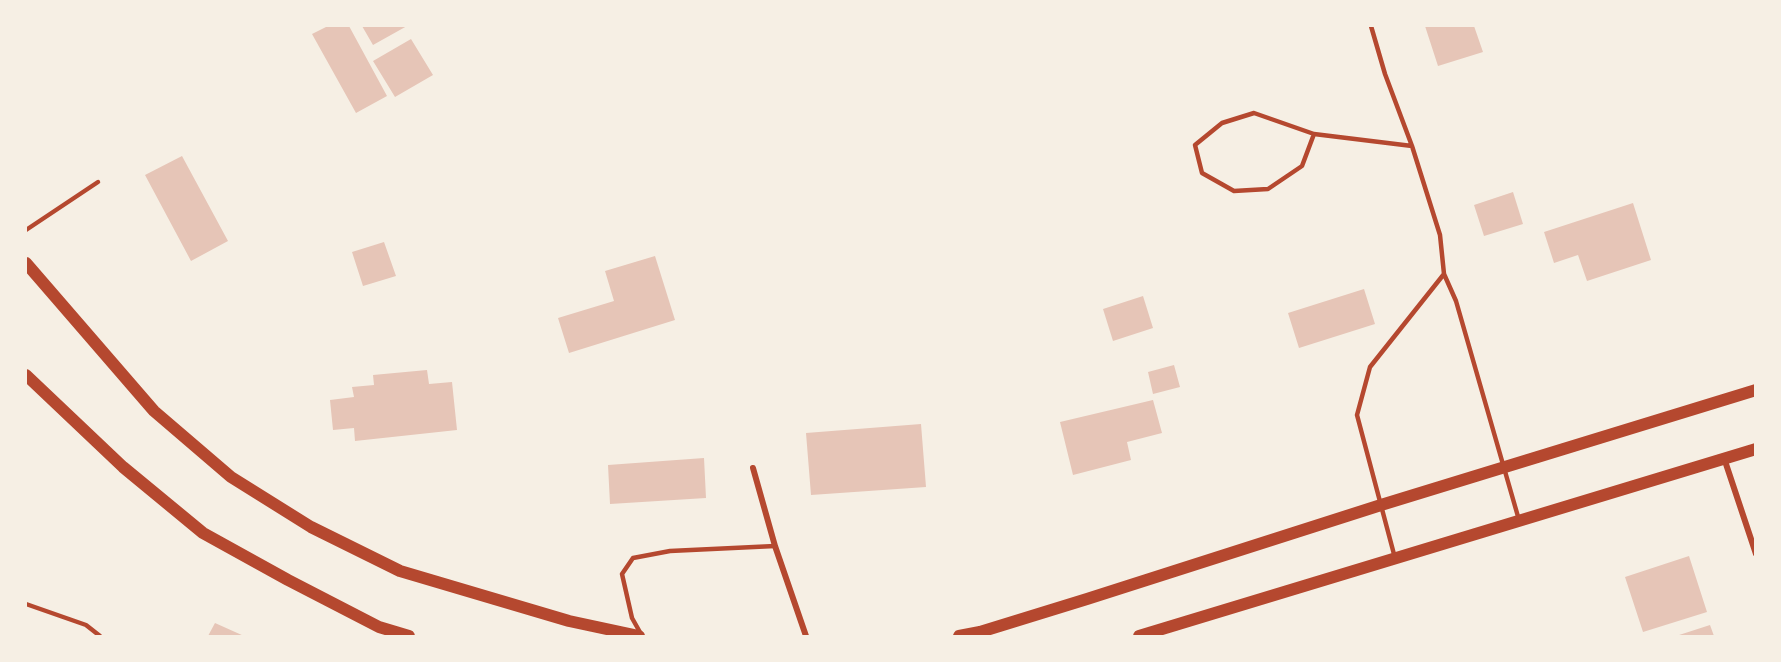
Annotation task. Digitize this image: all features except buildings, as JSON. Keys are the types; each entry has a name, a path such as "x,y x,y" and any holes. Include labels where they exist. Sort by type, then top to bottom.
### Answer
{"main road":[{"path":"26,263 153,411 231,477 311,527 400,571 568,621 640,636"},
{"path":"26,375 123,467 203,533 379,627 409,636"},
{"path":"960,636 1087,599 1381,505 1755,390"},
{"path":"1139,636 1755,449"}],"street":[{"path":"1724,458 1755,554"},
{"path":"753,468 775,546 806,636"}],"lane":[{"path":"1371,26 1440,235 1444,274 1456,301 1519,520"},
{"path":"1314,134 1302,166 1268,189 1234,191 1202,173 1195,145 1222,123 1254,112 1314,134 1412,146"},
{"path":"26,230 98,182"},
{"path":"1395,558 1357,415 1370,367 1444,274"},
{"path":"640,636 632,618 622,574 633,558 670,551 775,546"},
{"path":"26,604 86,626 100,636"}]}
